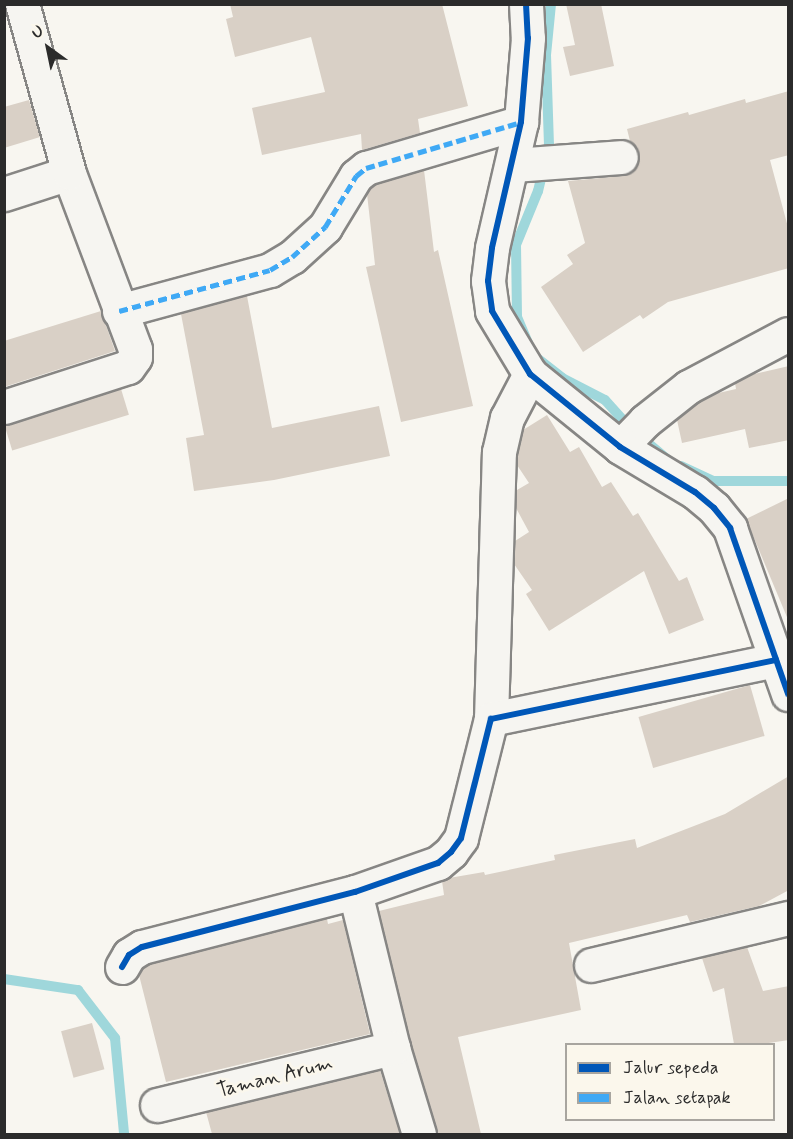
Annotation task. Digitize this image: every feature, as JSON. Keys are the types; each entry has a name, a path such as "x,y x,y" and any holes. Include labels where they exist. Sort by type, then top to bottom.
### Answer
{"street":[{"path":"4,407 128,367 135,357 135,349 69,173 22,4"},
{"path":"526,4 528,38 521,122 522,164 492,248 488,281 492,311 530,374 630,437 714,508 730,528 789,694"},
{"path":"119,311 270,270 292,257 325,227 356,176 366,168 521,122"},
{"path":"522,164 621,157"},
{"path":"4,194 69,173"},
{"path":"630,437 688,387 789,334"},
{"path":"122,967 129,955 142,947 355,892 438,863 452,852 461,838 491,719 499,452 507,418 530,374"},
{"path":"491,719 776,660"},
{"path":"355,892 393,1047 419,1134"},
{"path":"591,965 789,918"},
{"name":"Taman Arum","path":"157,1105 393,1047"}],"building":[{"path":"230,4 442,4 468,106 418,119 420,133 362,150 361,134 262,155 252,108 325,92 311,37 235,57 226,19 233,17"},
{"path":"566,4 601,4 614,66 570,76 563,47 575,45"},
{"path":"789,91 789,155 770,160 789,231 789,268 668,302 643,319 640,315 583,352 541,287 573,264 567,255 585,243 568,181 622,176 632,172 638,165 640,155 637,147 630,141 627,129 688,112 689,115 745,99 746,103"},
{"path":"29,100 40,137 4,148 4,107"},
{"path":"424,170 434,252 438,250 473,406 401,422 366,267 375,265 367,194 375,185"},
{"path":"247,296 272,428 379,406 390,456 274,480 194,491 186,438 204,435 181,314"},
{"path":"101,311 115,351 4,387 4,341"},
{"path":"789,366 789,440 749,448 745,429 682,443 677,420 698,403 714,394 736,389 735,383 750,375"},
{"path":"121,389 129,415 12,450 4,425"},
{"path":"547,415 570,452 579,447 602,487 611,482 633,516 638,513 679,581 687,577 704,620 669,634 644,571 549,631 526,594 532,590 514,564 515,541 529,532 516,508 517,490 529,483 517,465 523,430"},
{"path":"789,498 789,622 746,519"},
{"path":"750,685 765,736 653,768 638,717"},
{"path":"789,776 789,890 759,906 690,922 687,915 569,943 581,1010 458,1037 481,1134 437,1134 411,1043 379,911 444,895 442,881 449,878 484,872 485,875 555,860 554,855 635,839 637,848 725,814"},
{"path":"327,919 328,924 343,920 370,1034 166,1082 139,975 143,969 149,964"},
{"path":"747,947 763,991 789,986 789,1040 769,1043 734,1043 724,988 713,992 702,958"},
{"path":"92,1023 104,1069 74,1078 61,1031"},
{"path":"380,1070 400,1134 212,1134 206,1112"}],"waterway":[{"path":"551,4 546,55 549,145 538,191 516,245 517,317 533,355 562,378 605,400 629,427 667,459"},
{"path":"681,466 713,481 788,481"},
{"path":"4,979 78,990 115,1038 124,1134"}],"marked path":[{"path":"119,311 270,270 292,257 325,227 356,176 366,168 521,122"}],"cycle path":[{"path":"526,4 528,38 521,122 492,248 488,281 492,311 530,374 620,447 695,492 714,508 730,528 788,694"},
{"path":"122,967 129,955 142,947 355,892 438,863 451,852 461,838 491,719 776,660"}]}
